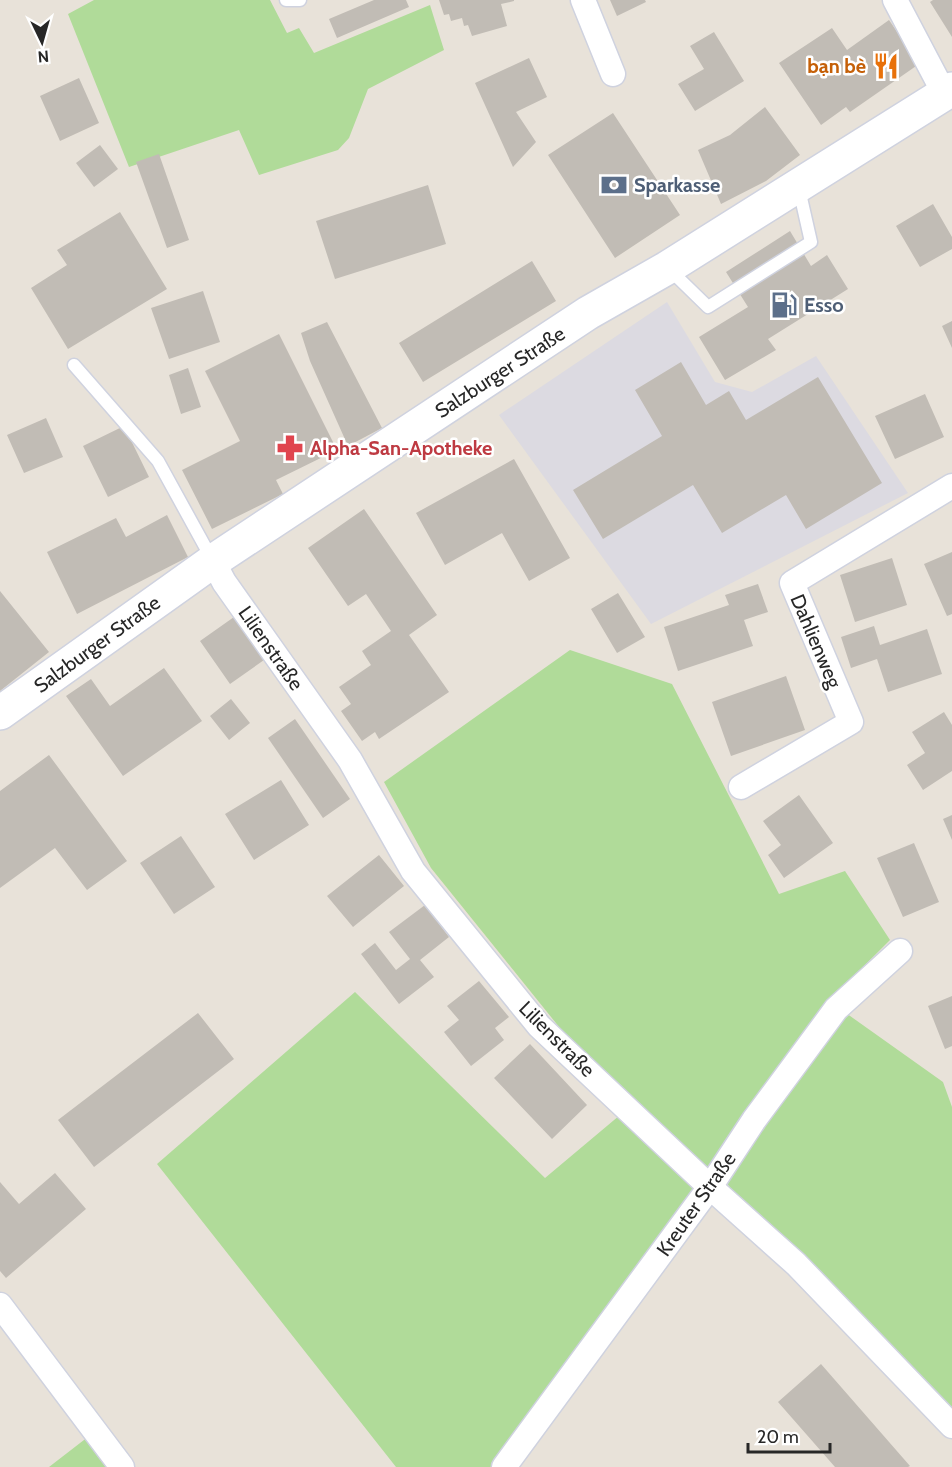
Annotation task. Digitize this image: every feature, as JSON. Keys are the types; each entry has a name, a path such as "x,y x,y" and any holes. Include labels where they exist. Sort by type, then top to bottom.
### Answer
{"main road":[{"name":"Salzburger Straße","path":"0,713 213,561 588,313 667,268 948,91"}],"street":[{"path":"583,0 613,74"},
{"path":"895,0 948,91"},
{"name":"Dahlienweg","path":"741,787 850,722 792,582 952,486"},
{"name":"Lilienstraße","path":"213,561 224,582 350,760 413,871 539,1026 710,1187 796,1264 952,1426"},
{"name":"Kreuter Straße","path":"504,1467 710,1187 754,1120 836,1009 900,951"},
{"path":"0,1305 122,1467"}],"lane":[{"path":"286,0 300,0"},
{"path":"667,268 708,307 811,242 799,185"},
{"path":"74,365 158,461 213,561"}],"shaded area":[{"path":"667,302 715,382 752,392 816,356 908,493 651,624 499,415"}],"green space":[{"path":"94,0 270,0 287,33 299,28 314,53 430,5 444,50 368,89 349,138 338,150 259,175 239,130 129,167 68,14"},
{"path":"570,650 672,684 779,894 845,871 890,940 829,1001 943,1082 952,1107 952,1409 730,1188 717,1166 500,1467 396,1467 157,1164 355,992 545,1178 626,1110 431,868 384,782"},
{"path":"93,1433 119,1467 49,1467"}],"building":[{"path":"374,0 406,0 409,7 337,38 329,19"},
{"path":"439,0 514,1 501,4 507,26 472,36 468,25 464,26 462,18 451,21 449,14 444,15"},
{"path":"610,0 645,0 646,2 617,16"},
{"path":"952,0 952,37 930,2"},
{"path":"889,20 919,64 850,112 846,107 821,125 779,63 832,28 847,50"},
{"path":"714,32 744,81 695,111 678,84 704,69 690,46"},
{"path":"529,58 547,97 516,112 536,142 513,167 475,83"},
{"path":"79,78 99,123 60,141 40,96"},
{"path":"765,107 800,155 766,181 721,204 698,150 730,135"},
{"name":"Sparkasse","path":"613,113 680,215 615,258 548,155"},
{"path":"100,145 118,169 94,187 76,163"},
{"path":"159,154 189,240 167,248 136,162"},
{"path":"428,185 446,244 335,279 316,221"},
{"path":"933,204 952,237 952,249 920,267 896,226"},
{"path":"120,212 167,289 68,349 31,288 67,265 57,250"},
{"path":"790,231 811,266 827,255 848,289 768,339 776,350 725,380 699,337 748,307 726,272"},
{"path":"532,261 556,301 423,382 399,343"},
{"path":"203,291 220,342 169,359 151,308"},
{"path":"952,321 952,348 942,326"},
{"path":"327,322 382,428 348,446 310,361 301,333"},
{"path":"279,334 337,450 276,480 283,494 212,529 182,470 240,441 205,371"},
{"path":"681,362 706,405 729,391 746,420 818,377 882,483 806,529 786,495 722,533 693,485 603,539 573,490 662,436 635,390"},
{"path":"188,368 201,407 181,414 169,375"},
{"path":"925,394 944,437 895,459 875,416"},
{"path":"46,418 63,457 24,473 7,435"},
{"path":"124,426 149,477 108,497 83,446"},
{"path":"514,459 570,558 529,581 502,533 445,565 416,513"},
{"path":"364,509 437,615 409,635 449,692 379,739 375,732 362,741 341,711 351,704 339,687 371,665 362,651 391,631 366,594 348,606 308,548"},
{"path":"167,515 188,557 77,614 47,552 116,518 126,537"},
{"path":"952,552 952,614 947,616 924,564"},
{"path":"892,558 907,605 855,622 840,575"},
{"path":"758,584 768,612 744,620 753,646 678,671 664,627 729,605 725,595"},
{"path":"0,591 49,652 0,691"},
{"path":"618,593 645,637 617,653 591,609"},
{"path":"234,617 264,660 230,684 200,641"},
{"path":"874,626 880,645 927,629 942,674 888,692 877,659 851,668 841,637"},
{"path":"164,668 202,721 123,776 66,696 91,679 110,706"},
{"path":"786,676 805,730 731,756 712,702"},
{"path":"231,699 250,723 229,740 210,716"},
{"path":"944,712 952,725 952,771 923,790 907,765 925,753 912,732"},
{"path":"295,719 350,799 323,818 268,738"},
{"path":"49,755 127,861 87,890 55,848 0,888 0,791"},
{"path":"281,780 309,825 254,860 225,814"},
{"path":"799,795 833,843 784,878 768,855 781,845 763,821"},
{"path":"952,815 952,840 943,819"},
{"path":"181,836 215,887 174,914 140,863"},
{"path":"914,843 939,902 903,917 877,858"},
{"path":"379,855 404,886 353,927 327,896"},
{"path":"425,905 449,937 420,960 434,977 399,1004 361,954 375,943 396,970 410,959 389,932"},
{"path":"479,981 509,1017 495,1028 504,1040 471,1066 444,1032 459,1020 447,1006"},
{"path":"952,996 952,1046 945,1049 928,1006"},
{"path":"198,1013 234,1059 94,1167 58,1120"},
{"path":"530,1044 587,1105 552,1139 494,1078"},
{"path":"55,1173 86,1209 6,1278 0,1271 0,1182 19,1204"},
{"path":"821,1364 910,1466 835,1467 778,1402"}],"place":[{"name":"bạn bè","path":"886,66"},
{"name":"Sparkasse","path":"614,185"},
{"name":"Esso","path":"784,305"},
{"name":"Alpha-San-Apotheke","path":"290,448"}]}
